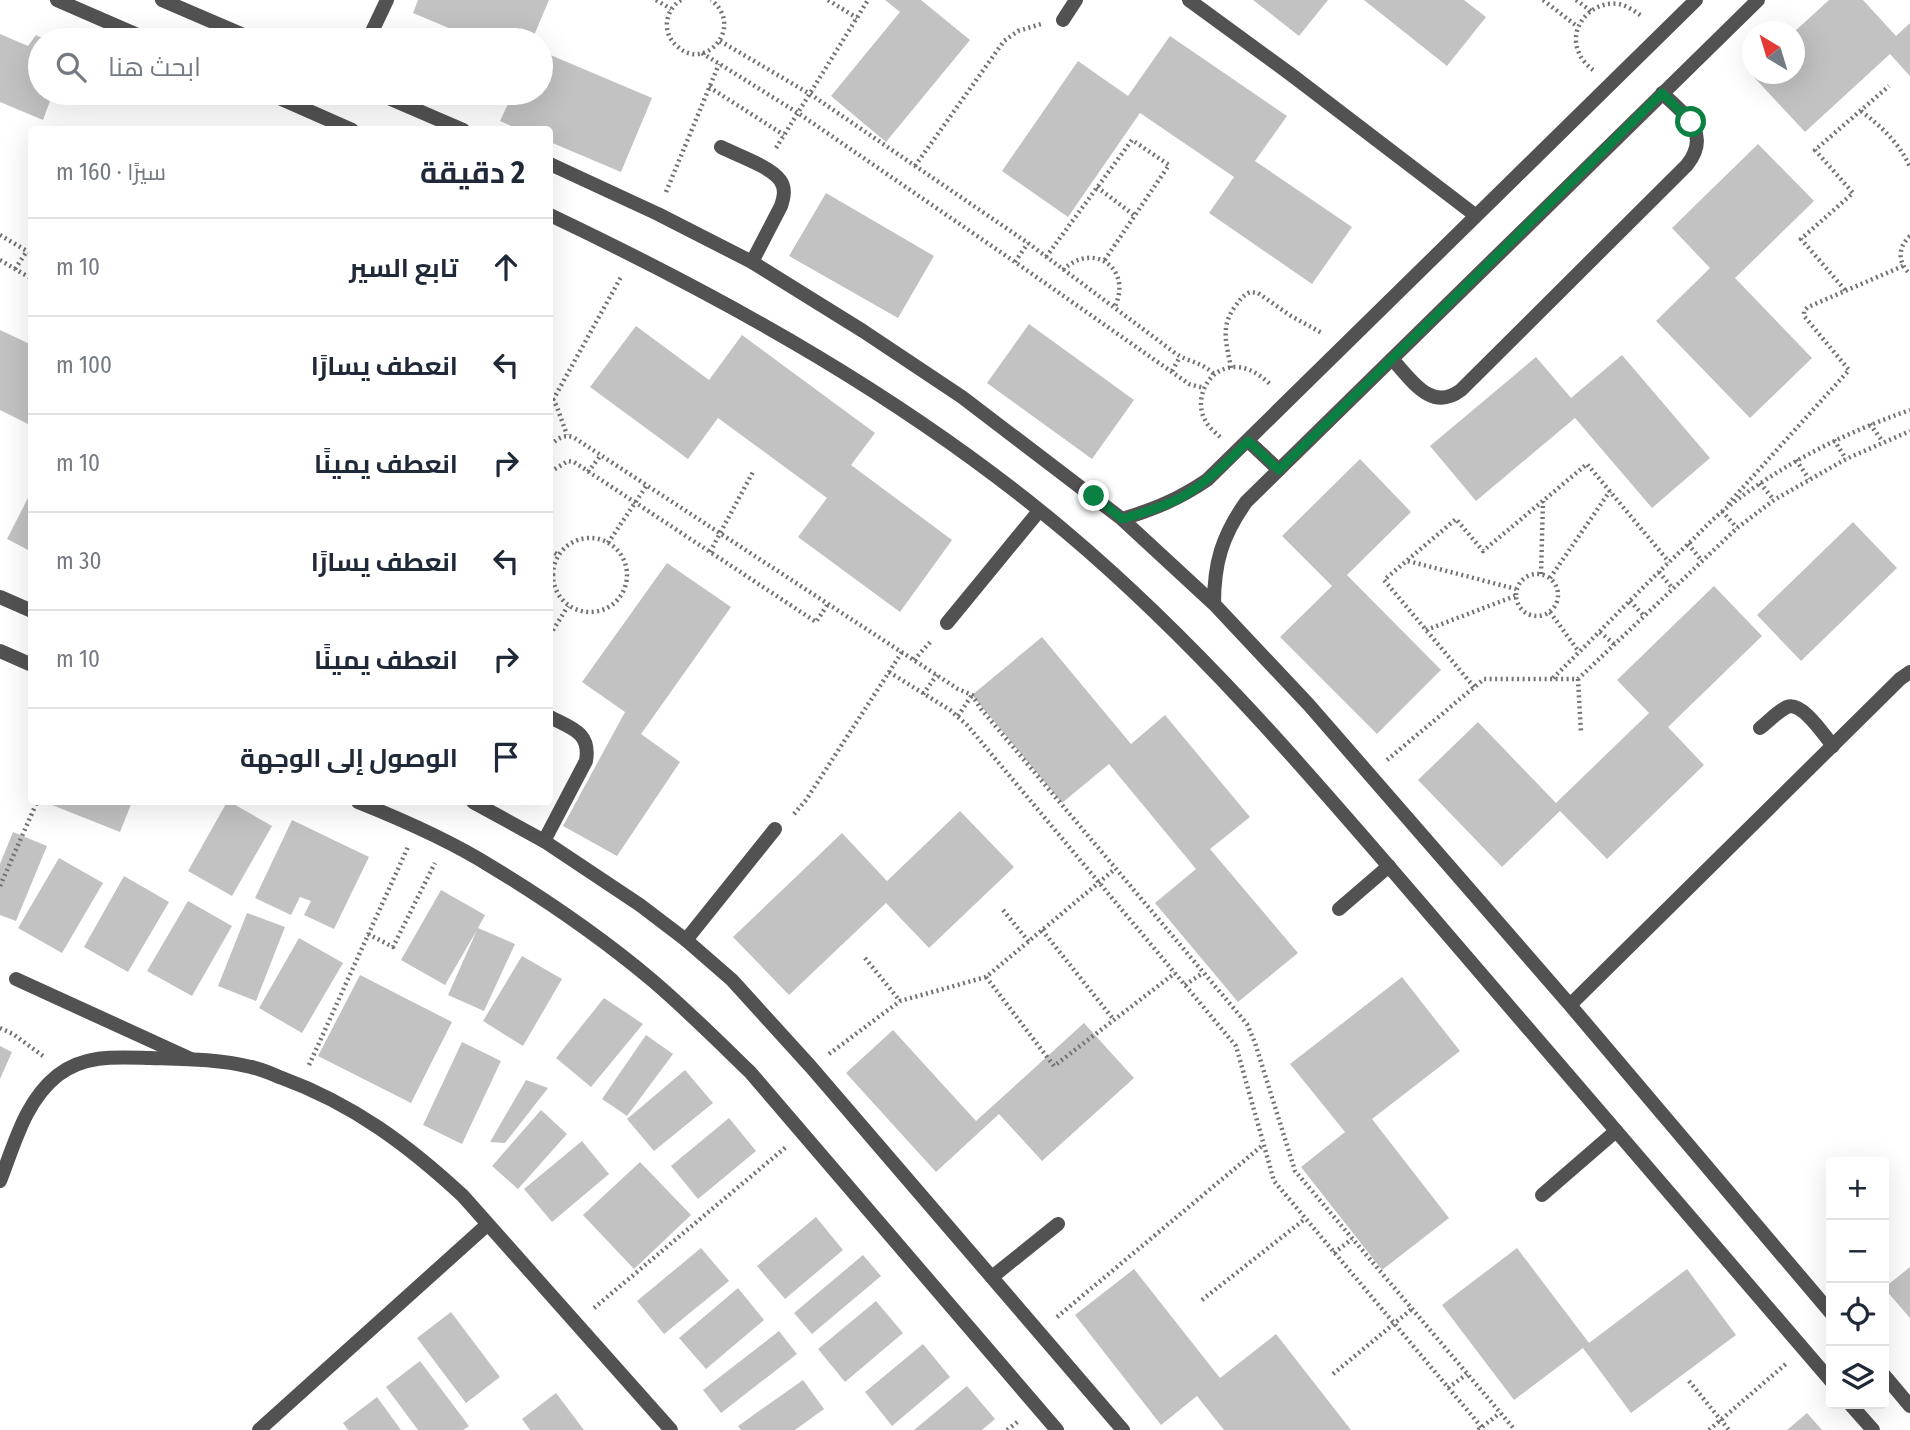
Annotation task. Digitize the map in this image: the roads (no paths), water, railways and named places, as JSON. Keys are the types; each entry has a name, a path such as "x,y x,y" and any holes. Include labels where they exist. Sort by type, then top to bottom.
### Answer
{"street":[{"path":"57,0 121,28"},
{"path":"162,0 228,28"},
{"path":"374,28 387,0"},
{"path":"1063,20 1076,0"},
{"path":"1189,0 1475,215"},
{"path":"1122,519 1181,498 1207,480 1696,0"},
{"path":"1214,604 1217,561 1233,520 1246,502 1758,0"},
{"path":"1392,359 1425,393 1434,398 1444,399 1461,390 1694,156 1696,132 1691,122 1662,93"},
{"path":"295,105 343,126"},
{"path":"400,105 439,125"},
{"path":"721,147 779,178 784,187 781,206 752,262"},
{"path":"553,165 658,214 752,262 863,331 961,397 1122,519 1214,604 1309,705 1570,1005 1826,1307"},
{"path":"553,216 633,254 739,310 921,422 1040,511 1139,597 1209,666 1389,866 1826,1375"},
{"path":"1248,441 1279,470"},
{"path":"947,623 1040,511"},
{"path":"0,597 28,609"},
{"path":"0,651 28,663"},
{"path":"1570,1005 1910,672"},
{"path":"1760,728 1788,706 1794,706 1804,712 1833,746"},
{"path":"544,841 586,761 588,752 586,743 577,731 553,719"},
{"path":"369,805 491,865 601,941 701,1024 750,1072 1057,1430"},
{"path":"481,805 544,841 640,905 732,980 772,1022 1123,1430"},
{"path":"686,940 775,829"},
{"path":"1339,909 1389,866"},
{"path":"16,979 192,1059"},
{"path":"0,1181 32,1102 60,1073 89,1060 105,1057 192,1059 252,1067 300,1084 345,1106 387,1132 427,1162 463,1196 671,1430"},
{"path":"1542,1195 1616,1131"},
{"path":"259,1430 488,1224"},
{"path":"992,1277 1058,1224"},
{"path":"1889,1381 1910,1406"},
{"path":"1854,1409 1873,1430"}]}
